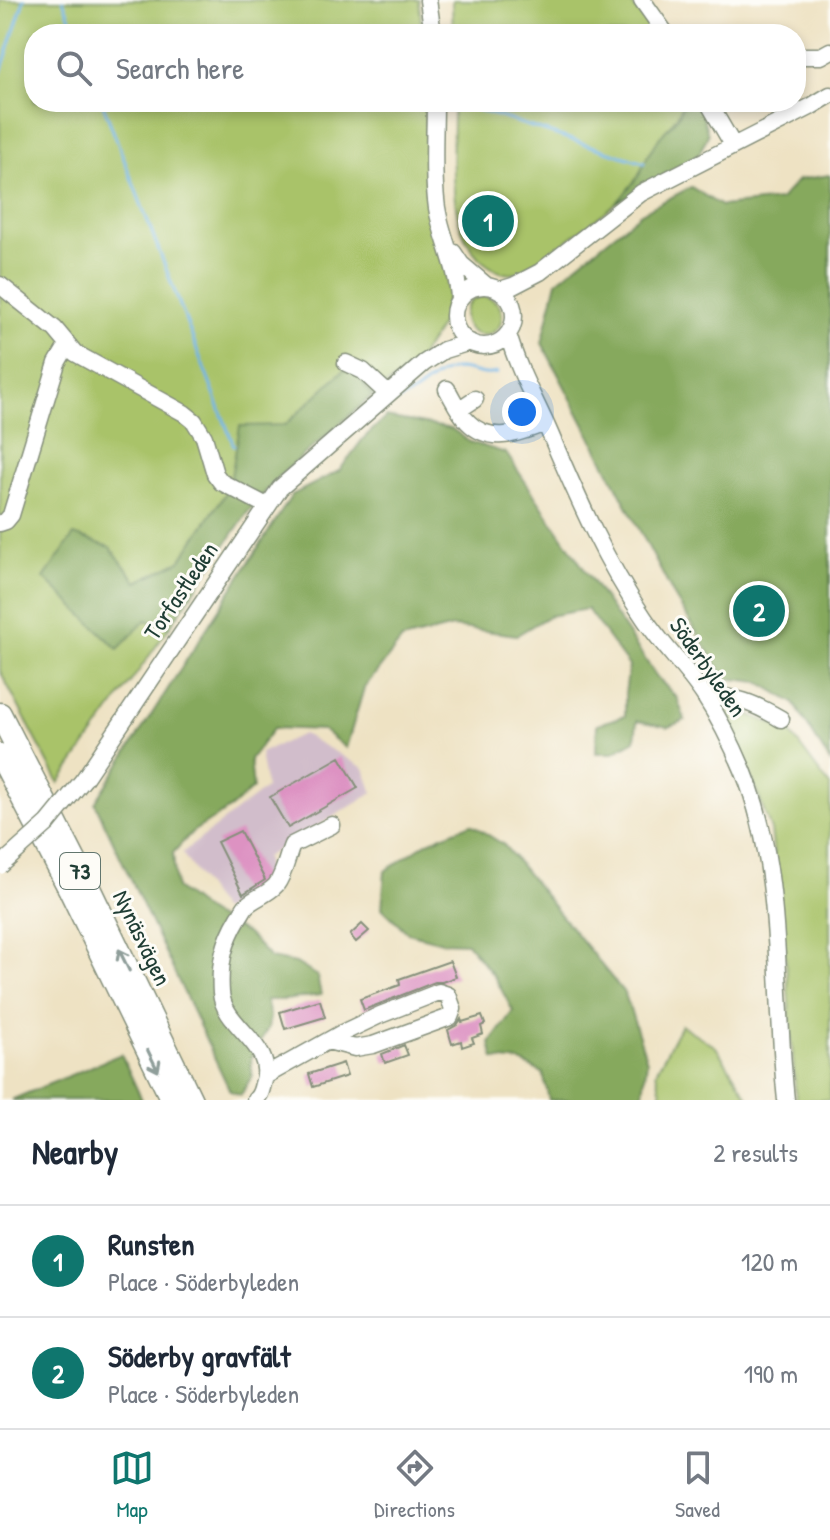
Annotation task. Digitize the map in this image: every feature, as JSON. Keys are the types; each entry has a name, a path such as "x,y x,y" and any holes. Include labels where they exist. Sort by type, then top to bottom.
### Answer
{"highway":[{"name":"Nynäsvägen","path":"0,714 87,884 191,1100"},
{"name":"Nynäsvägen","path":"0,755 58,865 172,1100"}],"street":[{"path":"428,0 432,24"},
{"path":"642,0 659,24"},
{"path":"806,56 821,56 830,51"},
{"path":"806,109 830,95"},
{"path":"435,112 436,191 440,223 459,288 454,321 460,334 477,344 501,340 512,326 513,308 510,301 461,264 445,240"},
{"path":"714,112 733,145"},
{"path":"456,306 471,288 513,286 540,272 641,193 800,112"},
{"path":"513,308 540,272"},
{"path":"0,285 55,329 75,353 194,421 204,437 215,474 221,482 267,506"},
{"name":"Torfastleden","path":"424,363 445,332 456,306"},
{"name":"Söderbyleden","path":"508,334 525,381 609,564 647,622 704,695 744,771 770,870 786,1100"},
{"name":"Torfastleden","path":"0,866 48,823 84,779 280,488 424,363 444,350 477,344"},
{"name":"Söderbyleden","path":"477,344 509,365 525,381"},
{"path":"0,523 11,515 57,363 67,346"},
{"path":"346,363 363,371 388,394"},
{"path":"447,389 467,421 499,436 523,432 545,423"},
{"path":"460,409 475,399"},
{"path":"704,695 731,696 758,705 781,719"},
{"path":"255,1100 260,1096 267,1075 263,1057 254,1042 225,1009 221,995 222,958 227,936 245,906 278,883 292,845 332,825"},
{"path":"267,1075 328,1041 380,1015 439,992 448,995 453,1009 450,1017 373,1045 355,1048 328,1041"}],"shaded area":[{"path":"303,734 364,768 373,793 265,857 271,889 222,911 182,853 266,788 260,753"}],"green space":[{"path":"0,0 419,0 421,24 24,24 24,112 425,112 427,201 446,271 448,295 442,323 419,359 373,396 350,365 285,425 229,488 180,561 137,582 110,547 74,536 44,578 169,628 59,783 0,671"},
{"path":"452,0 629,0 647,24 453,24"},
{"path":"453,112 679,112 634,184 619,201 536,265 519,273 499,272 472,249 462,231 457,211 452,166"},
{"path":"680,112 702,113 708,135 699,154 617,203 639,175 660,137"},
{"path":"830,175 830,762 794,703 759,682 725,678 673,594 542,343 557,281 641,213 691,187 721,206 780,200 798,180"},
{"path":"483,297 496,303 502,316 496,329 483,335 470,329 464,316 470,303"},
{"path":"350,364 372,396 277,478 247,513 169,628 146,620 118,649 44,578 74,535 110,547 137,582 180,561 229,488 240,426 285,425"},
{"path":"386,417 452,429 470,442 506,453 657,677 677,698 685,720 669,727 637,721 635,740 612,753 596,753 597,724 625,716 629,666 587,609 549,616 517,635 453,627 402,640 364,688 346,748 323,730 274,728 250,759 253,788 231,808 192,832 173,853 176,888 208,913 248,934 270,958 296,963 317,976 321,995 266,1000 270,1017 268,1028 251,1057 252,1076 241,1095 230,1091 95,803 292,495 339,471 363,439"},
{"path":"725,705 788,730 830,786 830,1100 796,1100 786,962 771,830"},
{"path":"471,824 504,845 625,994 647,1061 642,1100 549,1100 543,1073 521,1062 494,1059 490,1043 513,1011 494,976 467,943 442,942 408,933 382,908 385,871 428,842"},
{"path":"681,1025 716,1047 750,1100 663,1100 656,1072"},
{"path":"121,1054 142,1100 11,1100"}],"building":[{"path":"340,757 358,788 288,828 270,797"},
{"path":"240,831 265,880 243,894 217,842"},
{"path":"362,924 369,931 356,942 350,935"},
{"path":"450,961 456,977 364,1010 360,999 400,985 399,979"},
{"path":"320,1000 325,1017 285,1029 280,1012"},
{"path":"482,1016 485,1024 481,1026 483,1034 472,1038 474,1043 462,1047 461,1041 452,1044 448,1030 461,1019 462,1022"},
{"path":"404,1045 408,1055 385,1063 382,1054"},
{"path":"343,1063 347,1076 313,1087 309,1074"}],"waterway":[{"path":"0,75 24,0"},
{"path":"63,0 72,24"},
{"path":"106,112 234,446"},
{"path":"485,112 644,163"},
{"path":"384,408 446,371 459,369 483,374 497,373"}],"place":[{"name":"Runsten","path":"488,221"},
{"name":"Söderby gravfält","path":"759,611"}]}
